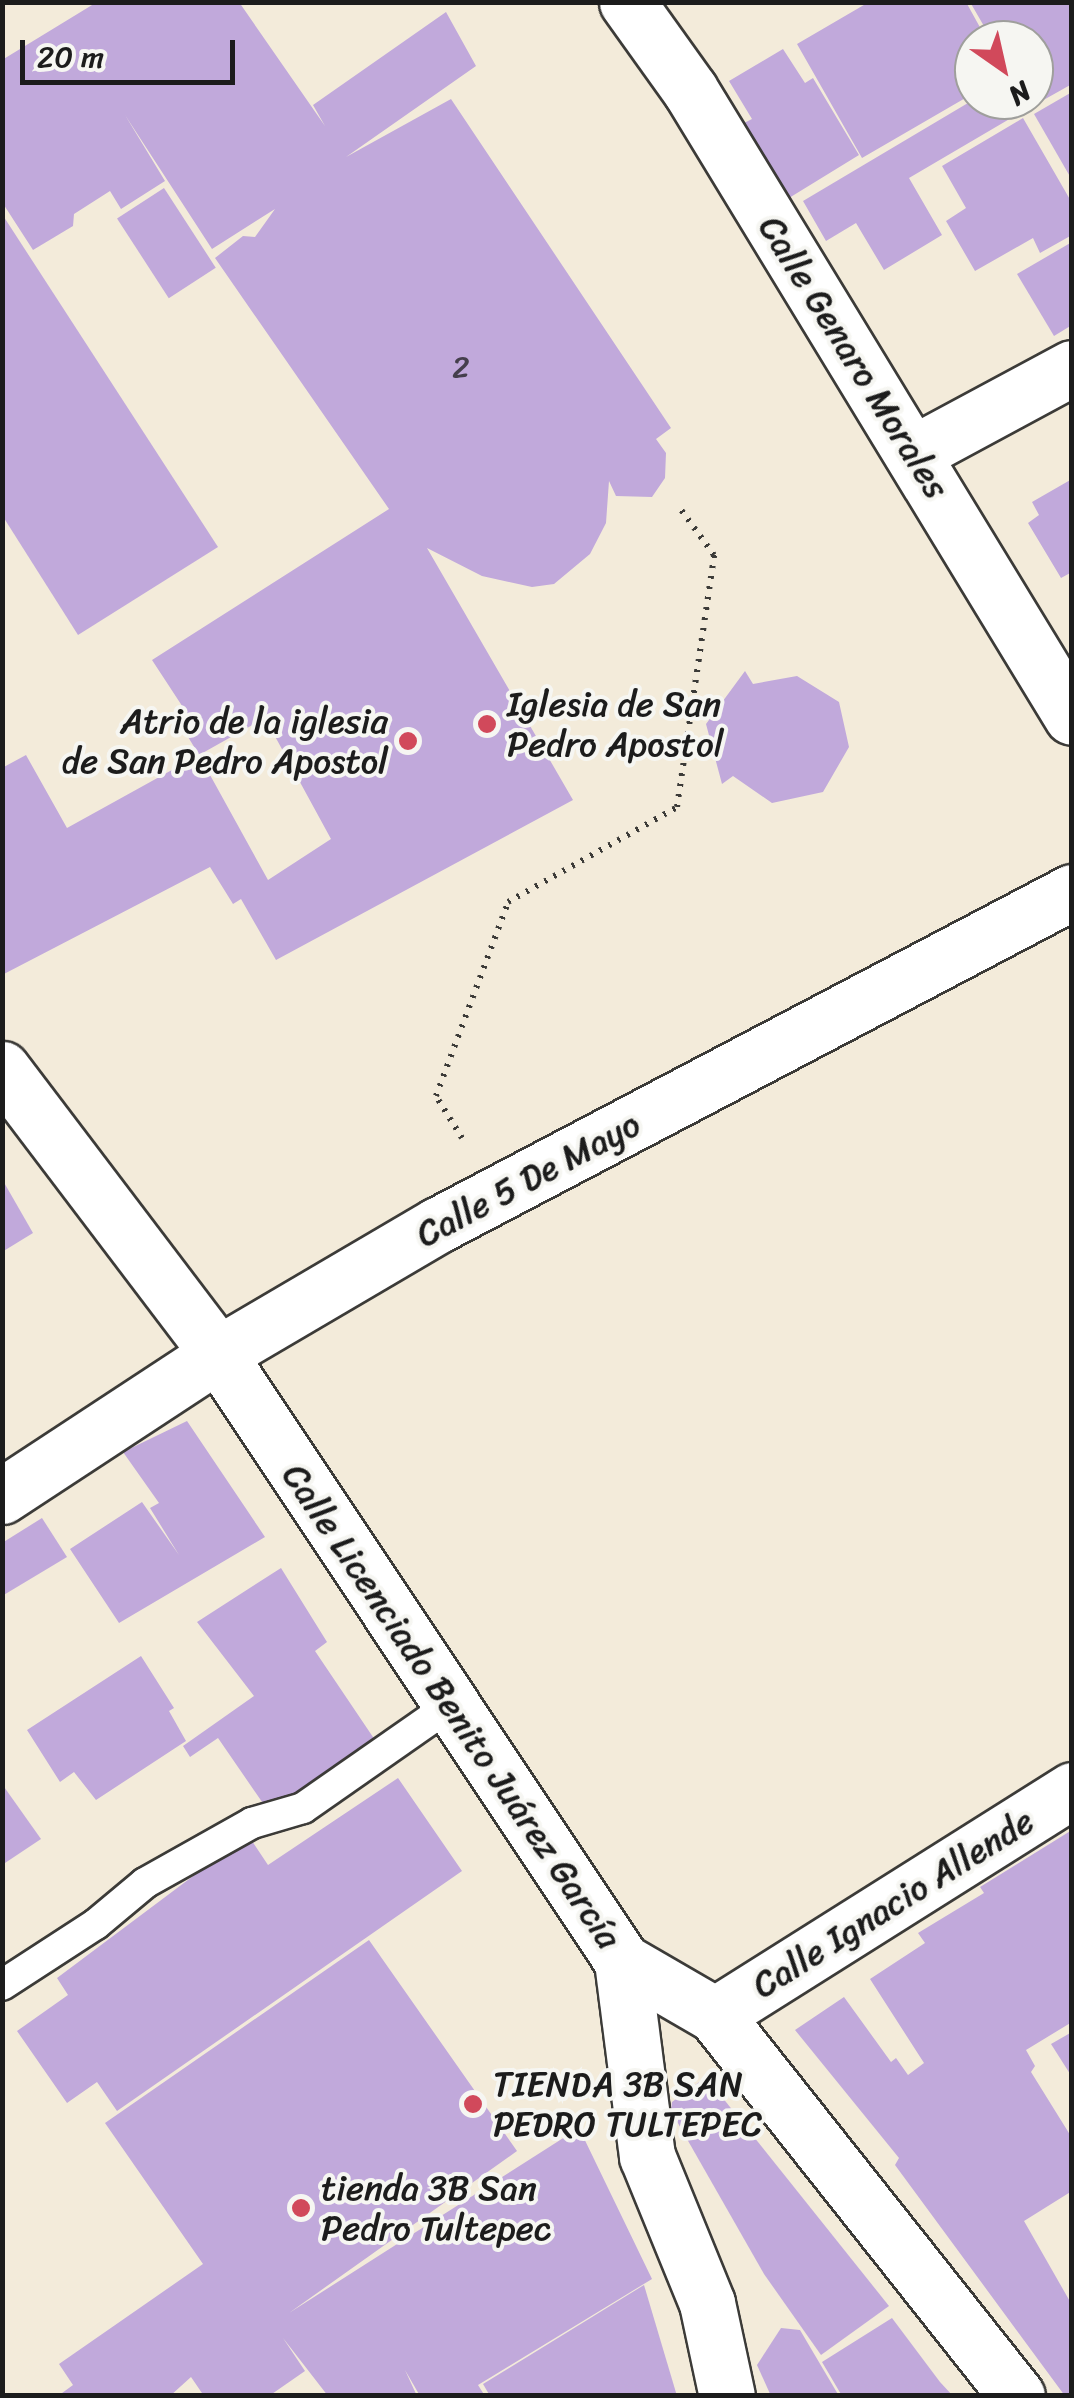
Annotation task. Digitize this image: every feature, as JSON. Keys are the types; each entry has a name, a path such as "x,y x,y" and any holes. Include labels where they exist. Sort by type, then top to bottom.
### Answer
{"street":[{"name":"Calle Genaro Morales","path":"627,2 690,90 1072,717"},
{"path":"914,453 1072,368"},
{"name":"Calle 5 De Mayo","path":"2,1496 218,1354 496,1194 1072,892"},
{"name":"Calle Licenciado Benito Juárez García","path":"2,1070 218,1354 622,1961 714,2015 1017,2396"},
{"name":"Calle Ignacio Allende","path":"714,2015 1072,1790"},
{"path":"622,1961 647,2156 707,2304 727,2396"}],"lane":[{"path":"2,1985 96,1924 145,1882 252,1823 303,1808 452,1704"}],"path":[{"path":"496,1194 436,1096 508,902 677,807 714,555 679,507"}],"building":[{"path":"97,2 239,2 325,126 313,105 446,12 476,66 346,157 451,99 671,428 656,439 666,453 665,478 652,497 616,496 609,481 606,523 590,554 554,584 532,587 482,576 427,548 573,800 276,960 241,899 233,904 210,867 2,975 2,768 26,755 67,828 199,755 182,727 190,718 152,660 389,509 215,258 243,236 255,237 275,209 212,249 125,115 165,181 121,209 110,191 74,214 73,226 33,250 2,202 2,60","holes":["265,718 331,839 268,880 199,755"]},
{"path":"869,2 966,2 976,20 954,20 954,105 862,158 797,44"},
{"path":"970,2 1072,2 1072,84 1054,94 1054,20 980,20"},
{"path":"783,49 805,83 813,78 859,155 789,198 744,123 752,119 729,81"},
{"path":"1072,92 1072,180 1037,120 1054,120 1054,102"},
{"path":"954,111 954,120 1008,120 909,178 942,235 884,270 856,223 826,241 803,201"},
{"path":"1024,120 1072,203 1072,235 1040,253 1033,238 975,271 946,221 966,208 942,166"},
{"path":"164,188 216,268 169,298 117,218"},
{"path":"2,214 218,547 78,635 2,515"},
{"path":"1072,242 1072,325 1054,336 1017,274"},
{"path":"1072,479 1072,572 1061,578 1028,523 1039,515 1032,502"},
{"path":"745,671 753,684 797,676 839,702 849,747 823,792 772,803 733,776 722,784 706,724"},
{"path":"2,1179 33,1233 2,1252"},
{"path":"187,1421 265,1537 119,1623 70,1549 142,1502 179,1555 150,1508 159,1503 123,1452"},
{"path":"42,1518 67,1557 2,1596 2,1543"},
{"path":"281,1568 327,1642 315,1651 377,1743 271,1815 218,1738 190,1757 183,1746 254,1696 197,1622"},
{"path":"141,1656 174,1708 169,1711 186,1741 96,1800 74,1772 60,1782 27,1730"},
{"path":"398,1778 462,1871 117,2111 97,2082 67,2103 17,2031 68,1995 57,1978 248,1835 268,1865"},
{"path":"2,1784 41,1839 2,1865"},
{"path":"1072,1830 1072,2022 1026,2050 1035,2066 1031,2072 1072,2138 1072,2191 1024,2221 1072,2305 1072,2396 1065,2396 895,2165 899,2158 795,2030 844,1997 891,2062 896,2058 908,2075 924,2063 870,1979 925,1943 918,1933 984,1893 980,1887"},
{"path":"369,1940 517,2151 289,2313 579,2128 652,2279 478,2385 485,2396 420,2396 405,2370 417,2396 328,2396 283,2338 305,2371 269,2396 204,2396 191,2377 170,2396 58,2396 73,2385 59,2364 203,2264 105,2123"},
{"path":"1072,2032 1072,2077 1051,2044"},
{"path":"706,2077 889,2306 821,2355 764,2274 671,2111 672,2102"},
{"path":"644,2285 677,2396 490,2396 483,2384"},
{"path":"892,2318 953,2396 842,2396 822,2362"},
{"path":"781,2328 800,2330 839,2396 771,2396 757,2365"}],"place":[{"name":"Iglesia de San Pedro Apostol","path":"487,724"},
{"name":"Atrio de la iglesia de San Pedro Apostol","path":"408,741"},
{"name":"TIENDA 3B SAN PEDRO TULTEPEC","path":"473,2104"},
{"name":"tienda 3B San Pedro Tultepec","path":"301,2208"}]}
